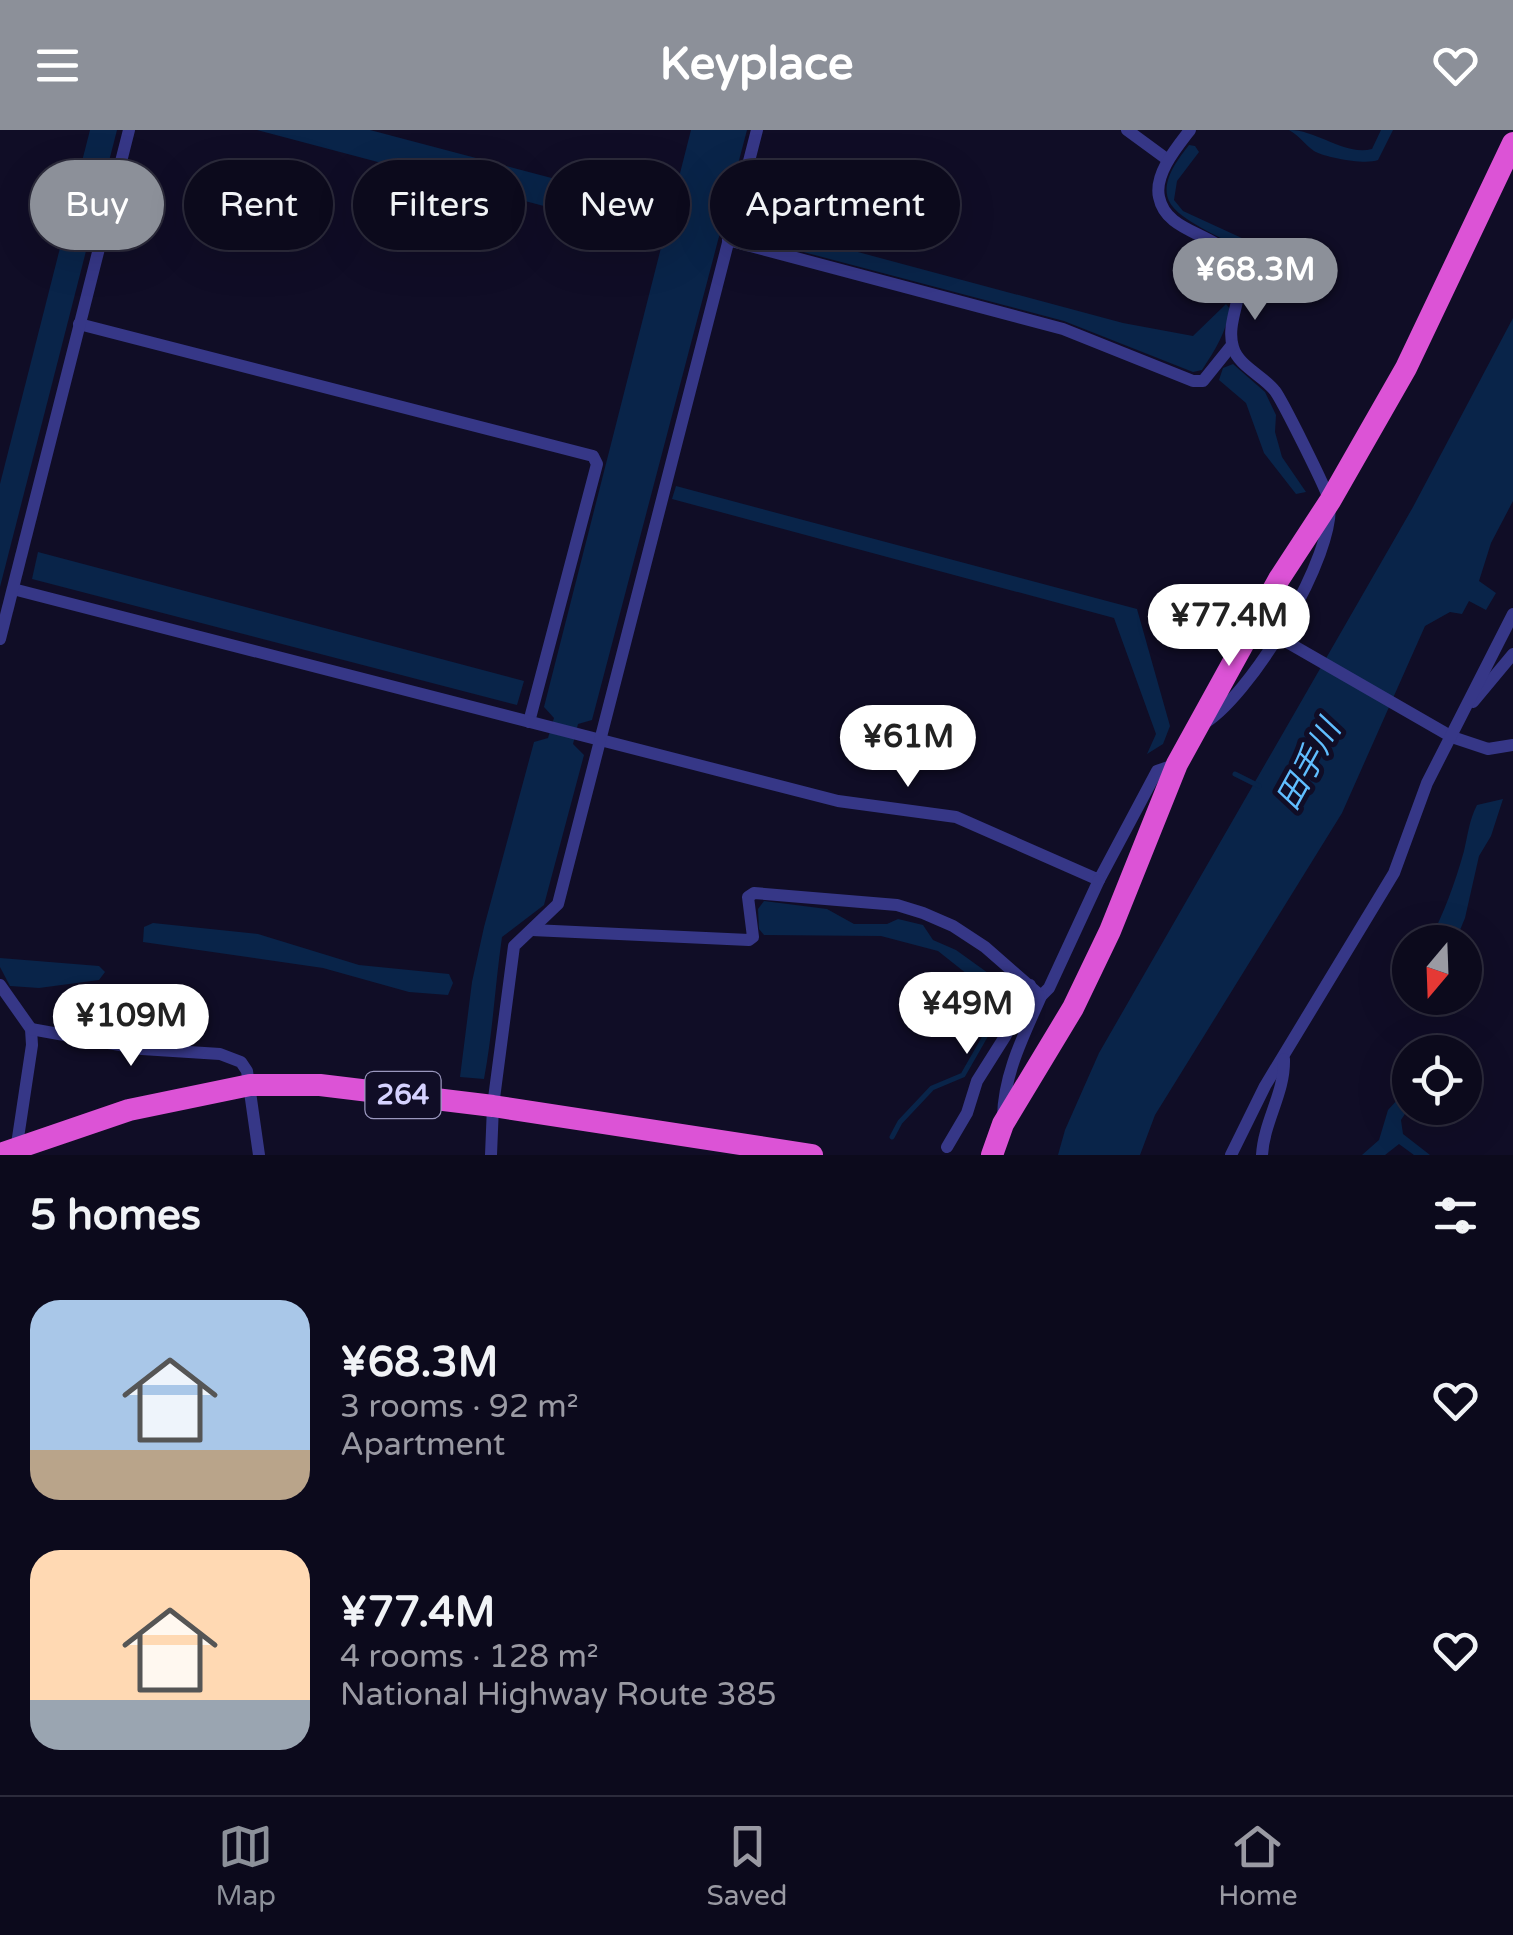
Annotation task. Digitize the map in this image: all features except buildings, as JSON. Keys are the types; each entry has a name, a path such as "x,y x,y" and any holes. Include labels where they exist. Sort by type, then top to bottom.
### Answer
{"highway":[{"path":"992,1155 1003,1124 1072,1008 1110,931 1177,764 1279,578 1330,500 1406,368 1513,143"},
{"name":"264","path":"10,1153 129,1110 250,1085 320,1085 492,1106 812,1155"}],"street":[{"path":"0,640 129,130"},
{"path":"749,160 757,130"},
{"path":"1128,130 1168,160"},
{"path":"1190,130 1168,160 1158,191 1168,216 1222,246 1234,259 1240,274 1232,344 1235,354 1275,390 1330,500 1322,548 1280,638 1217,717 1198,726"},
{"path":"491,1155 492,1106 514,946 558,904 725,250"},
{"path":"766,250 1063,329 1193,381 1202,381 1232,344"},
{"path":"79,324 593,456 596,464 529,722"},
{"path":"13,588 838,801 956,816 1100,880"},
{"path":"1465,712 1513,614"},
{"path":"1280,638 1446,734 1488,749 1513,745"},
{"path":"1232,1155 1265,1086 1394,873 1446,734 1513,654"},
{"path":"1003,1124 1004,1098 1013,1061 1041,996 1049,988 1157,772 1177,764"},
{"path":"532,930 750,940 753,937 748,896 754,893 897,904 953,926 1041,996"},
{"path":"0,985 31,1030 32,1044 10,1153"},
{"path":"947,1147 967,1114 977,1081 1006,1035 1030,985"},
{"path":"31,1030 142,1050 220,1054 241,1062 248,1071 259,1155"},
{"path":"1262,1155 1268,1120 1284,1075 1284,1058"}],"water":[{"path":"90,130 117,130 109,160 82,160"},
{"path":"257,130 370,130 484,160 370,160"},
{"path":"691,130 747,130 739,160 710,160 710,250 715,250 592,720 578,724 573,744 584,755 544,905 502,937 484,1079 460,1077 472,982 484,927 534,742 548,738 554,718 544,707 660,250 690,250 690,160 683,160"},
{"path":"1289,130 1362,150 1372,149 1381,130 1393,130 1378,160 1365,162 1320,154"},
{"path":"1189,145 1199,152 1177,181 1174,200 1183,211 1270,251 1281,288 1248,306 1244,300 1249,276 1262,269 1261,258 1184,217 1169,201 1168,179"},
{"path":"525,171 545,176 545,206 525,201"},
{"path":"59,250 86,250 0,587 0,484"},
{"path":"796,250 850,250 1123,323 1193,336 1226,304 1230,309 1216,348 1202,370 1193,372 1064,321"},
{"name":"田手川","path":"1513,318 1513,501 1491,543 1479,581 1496,593 1486,610 1469,601 1462,614 1450,612 1425,626 1342,813 1155,1115 1140,1155 1058,1155 1099,1053 1413,507"},
{"path":"1233,364 1265,392 1276,415 1275,432 1282,457 1306,492 1296,494 1264,453 1246,403 1219,380 1223,368"},
{"path":"676,486 1137,609 1170,726 1163,744 1147,754 1156,734 1114,618 672,499"},
{"path":"38,552 524,681 517,705 32,579"},
{"path":"1503,799 1491,836 1479,856 1462,925 1438,925 1453,886 1477,805"},
{"path":"764,901 827,909 854,924 887,924 898,919 923,925 933,940 956,950 991,979 984,981 967,974 938,951 881,936 764,935 759,929 758,909"},
{"path":"153,923 258,934 359,965 449,974 453,983 448,995 409,992 323,968 143,942 144,927"},
{"path":"0,958 99,966 105,972 99,980 39,988 10,986 0,967"},
{"path":"1392,1106 1392,1125 1402,1125 1403,1134 1430,1155 1414,1155 1399,1144 1385,1155 1362,1155 1379,1140"}],"waterway":[{"name":"田手川","path":"1235,774 1259,786"},
{"path":"892,1137 900,1122 932,1088 963,1075 1007,998 1004,987"}]}
